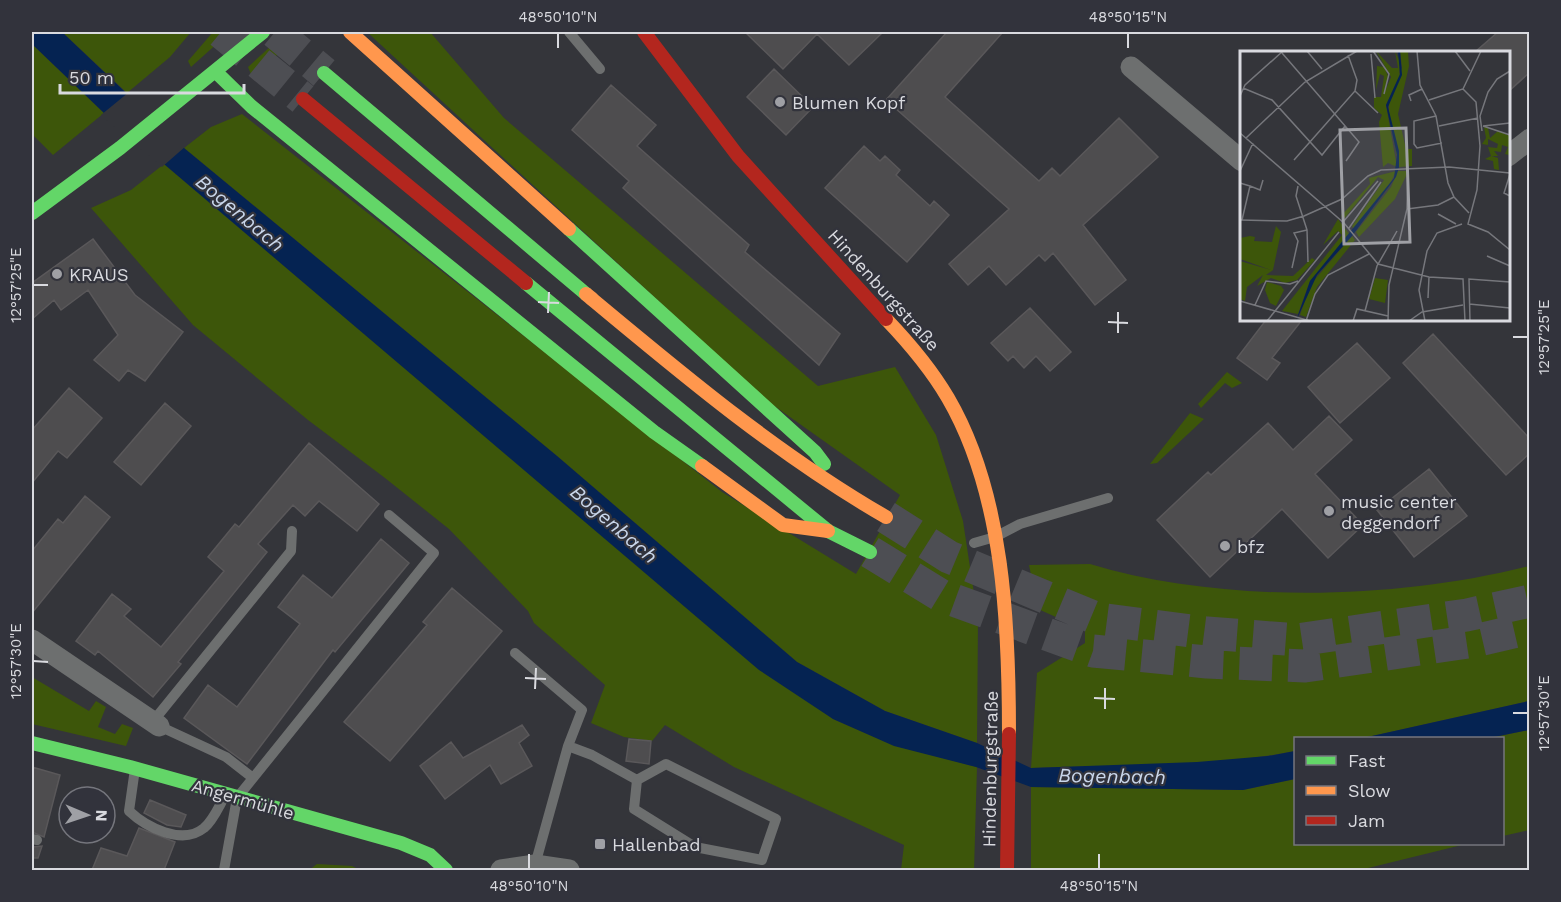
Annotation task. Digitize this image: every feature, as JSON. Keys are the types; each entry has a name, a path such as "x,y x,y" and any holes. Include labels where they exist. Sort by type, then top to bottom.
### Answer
{"main road":[{"path":"32,213 90,173 104,159 217,72 263,32"},
{"path":"350,32 815,452 843,493"},
{"name":"Hindenburgstraße","path":"644,32 710,123 925,361 956,415 982,483 995,537 1007,636 1010,711 1007,870"},
{"path":"217,72 252,106 654,432 783,525 828,531"},
{"path":"324,73 703,392 766,441 843,493 886,517"},
{"path":"303,99 828,531 870,552"},
{"name":"Angermühle","path":"32,743 135,769 401,843 430,855 446,870"}],"street":[{"path":"1131,67 1240,159"},
{"path":"1510,155 1530,139"},
{"path":"32,640 155,722"},
{"path":"501,870 535,865 569,870"}],"lane":[{"path":"569,32 600,69"},
{"path":"975,543 995,537 1020,524 1108,498"},
{"path":"135,769 129,811 141,822 178,836 195,834 206,826 231,796 253,778 434,553 389,516"},
{"path":"253,778 226,757 155,722 159,714 291,551 292,531"},
{"path":"515,653 582,710 568,746 535,865"},
{"path":"568,746 592,755 637,780"},
{"path":"666,764 776,819 762,860 695,848 634,809 637,780 666,764"},
{"path":"224,870 231,796"}],"green space":[{"path":"62,32 191,32 170,57 127,93"},
{"path":"213,32 230,32 191,67 188,61"},
{"path":"286,32 300,32 253,79 248,67"},
{"path":"367,32 430,32 504,118 818,386 895,367 936,435 963,521 978,620 977,743 885,711 797,662 557,456 184,148 211,127 242,114 722,492 856,574 900,495 766,400"},
{"path":"32,44 104,113 53,155 32,134"},
{"path":"164,164 445,402 833,719 894,745 977,767 974,870 901,870 904,845 734,767 665,725 652,741 624,737 591,723 605,685 534,623 528,611 449,529 308,420 193,325 91,208 131,190"},
{"path":"1227,372 1242,383 1232,388 1225,383 1201,408 1198,404"},
{"path":"1190,413 1204,419 1157,463 1150,464"},
{"path":"1090,564 1142,577 1196,586 1309,593 1423,586 1529,566 1529,701 1367,737 1294,737 1294,751 1263,756 1164,765 1031,768 1037,673 1085,643 1085,630 1038,609 1029,565"},
{"path":"32,677 89,711 96,701 106,707 98,727 115,734 122,724 133,728 126,746 32,724"},
{"path":"1529,730 1529,830 1504,836 1504,737 1494,737"},
{"path":"1294,779 1294,845 1462,845 1360,870 1031,870 1031,787 1243,790"},
{"path":"317,864 352,866 356,868 309,870"}],"water":[{"name":"Bogenbach","path":"32,32 62,32 184,148 557,456 797,662 885,711 977,743 1031,768 1197,762 1268,756 1294,751 1294,779 1243,790 1031,787 976,767 894,746 833,719 759,670 104,113 32,44"},
{"path":"1529,701 1529,730 1494,737 1367,737"}],"pier":[{"path":"129,92 186,146 162,167 101,115"}],"building":[{"path":"745,32 883,32 849,65 817,34 783,69"},
{"path":"947,32 1003,32 945,97 1039,181 1052,168 1060,176 1119,118 1158,157 1083,225 1126,280 1095,305 1053,253 1045,261 1039,255 1006,285 989,266 968,285 949,264 1009,209 886,100"},
{"path":"1498,32 1530,32 1530,72 1510,90 1510,51 1476,51"},
{"name":"Blumen Kopf","path":"774,69 813,107 786,135 747,97"},
{"path":"611,85 656,125 637,146 749,245 745,252 840,334 819,365 623,188 629,181 572,130"},
{"path":"864,146 880,161 885,156 900,170 896,175 930,206 934,201 949,215 907,262 825,188"},
{"path":"93,239 135,295 183,332 145,381 128,370 119,381 94,360 118,335 88,290 61,310 54,300 32,319 32,283"},
{"path":"1030,308 1071,352 1050,371 1036,356 1024,368 1013,356 1008,361 991,343"},
{"path":"1265,321 1301,321 1272,358 1280,363 1267,380 1237,358"},
{"path":"1433,334 1530,439 1530,453 1506,475 1403,363"},
{"path":"1357,343 1390,378 1340,423 1308,387"},
{"path":"69,388 102,418 67,458 58,451 32,483 32,430"},
{"path":"165,403 191,426 141,485 114,462"},
{"path":"1329,416 1352,440 1315,474 1363,525 1328,558 1282,509 1210,577 1157,520 1208,472 1211,475 1268,423 1293,450"},
{"path":"309,443 379,504 357,531 319,501 305,516 293,505 258,544 267,552 178,662 181,664 153,697 98,651 95,655 76,641 112,594 131,609 124,616 161,647 224,571 208,557 235,524 239,527"},
{"path":"1429,469 1467,516 1414,557 1377,510"},
{"path":"85,496 110,517 32,613 32,551 58,519 63,523"},
{"path":"381,539 409,563 335,652 333,650 247,764 184,718 208,685 237,707 300,624 278,607 303,575 332,598"},
{"path":"452,588 502,631 390,761 344,722 427,625 423,622"},
{"path":"522,725 529,735 519,743 532,766 501,784 490,765 445,799 420,766 451,742 463,758"},
{"path":"629,739 651,741 649,764 626,761"},
{"path":"32,767 60,775 44,837 32,832"},
{"path":"150,800 186,815 181,827 167,825 144,813"},
{"path":"139,828 175,842 164,870 92,870 101,848 127,856"},
{"path":"42,846 38,858 32,858 32,847"}],"tunnel":[{"path":"221,32 303,99"},
{"path":"275,32 324,73"},
{"path":"886,517 949,557 1098,619 1207,633 1298,640 1467,615 1530,601"},
{"path":"870,552 940,595 1093,651 1207,662 1305,666 1474,641 1530,628"}],"traffic: fast":[{"path":"32,213 120,148 263,32"},
{"path":"217,73 252,107 654,432 702,466"},
{"path":"324,73 586,294"},
{"path":"569,229 815,452 824,464"},
{"path":"526,283 828,531 870,552"},
{"path":"32,743 130,767 401,843 430,855 446,870"}],"traffic: slow":[{"path":"350,32 569,229"},
{"path":"586,294 694,383 768,440 886,517"},
{"path":"886,319 919,357 948,398 967,436 981,476 1000,561 1007,649 1009,734"},
{"path":"702,466 783,525 828,531"}],"traffic: jam":[{"path":"644,32 738,156 886,319"},
{"path":"303,99 526,283"},
{"path":"1007,870 1009,734"}],"place":[{"name":"Blumen Kopf","path":"780,102"},
{"name":"KRAUS","path":"57,274"},
{"name":"music center deggendorf","path":"1329,511"},
{"name":"bfz","path":"1225,546"},
{"name":"Hallenbad","path":"600,844"}]}
